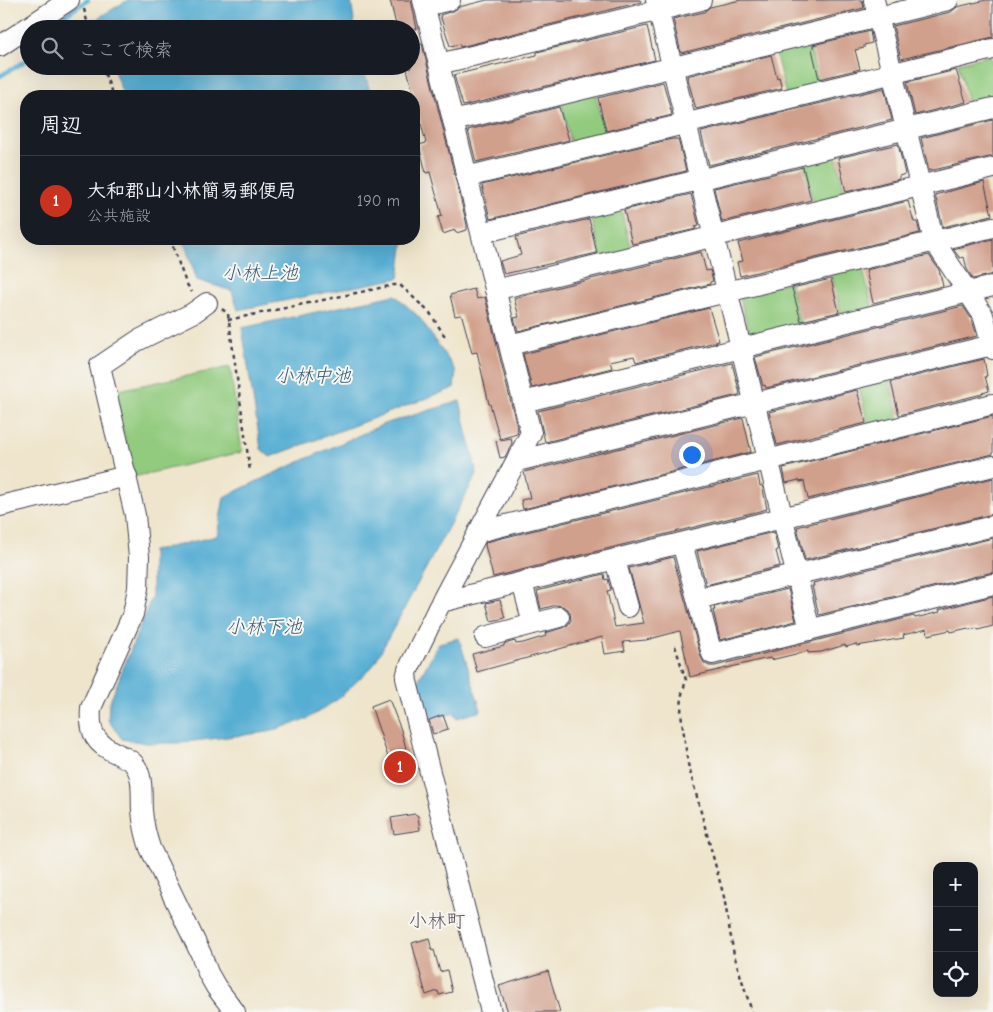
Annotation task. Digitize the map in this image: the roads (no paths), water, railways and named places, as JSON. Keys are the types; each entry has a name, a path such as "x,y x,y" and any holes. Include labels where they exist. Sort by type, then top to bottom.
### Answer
{"street":[{"path":"450,0 424,3 531,433 441,602 408,670 406,685 491,1012"},
{"path":"439,64 657,5 701,0"},
{"path":"453,121 672,67 876,9 948,0"},
{"path":"48,20 77,4"},
{"path":"657,5 810,630"},
{"path":"516,461 992,347 983,315 934,241 876,9"},
{"path":"0,46 20,35"},
{"path":"466,177 993,50"},
{"path":"481,233 993,108"},
{"path":"495,290 993,168"},
{"path":"509,345 993,227"},
{"path":"523,402 993,286"},
{"path":"207,303 193,313 137,341 100,366 135,515 139,557 138,588 133,614 91,708 90,719 92,732 104,748 129,759 135,764 139,775 144,823 150,848 201,954 208,973 235,1012"},
{"path":"478,532 993,404"},
{"path":"441,602 993,466"},
{"path":"0,506 127,476"},
{"path":"697,599 993,526"},
{"path":"682,543 712,654 993,584"},
{"path":"615,560 628,607"},
{"path":"522,582 529,629"},
{"path":"485,637 529,629 559,618"}],"water":[{"path":"128,0 351,0 354,20 98,20 98,18"},
{"path":"116,75 365,75 369,90 122,90"},
{"name":"小林上池","path":"185,245 403,245 399,278 238,310 232,291 197,280"},
{"name":"小林中池","path":"395,295 419,317 456,371 454,388 270,457 261,449 242,328"},
{"name":"小林下池","path":"460,401 477,474 373,666 338,699 307,719 268,732 177,743 147,743 122,739 108,720 109,704 152,596 152,551 217,536 224,497 384,424"},
{"path":"459,638 481,711 457,718 455,713 429,720 418,681 439,643"}],"waterway":[{"path":"57,20 88,0"},
{"path":"0,76 20,64"}],"place":[{"name":"大和郡山小林簡易郵便局","path":"400,767"}],"district":[{"name":"小林町","path":"437,920"}]}
